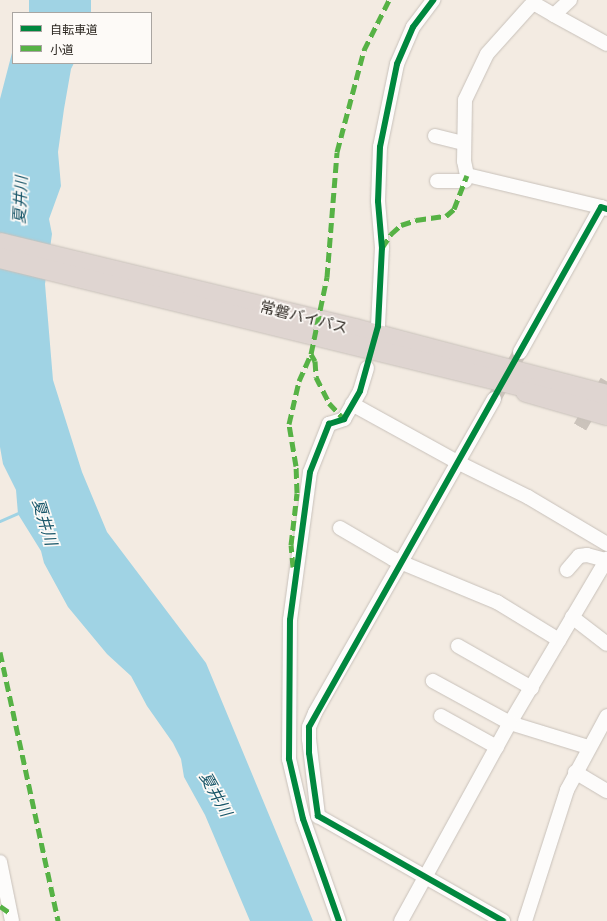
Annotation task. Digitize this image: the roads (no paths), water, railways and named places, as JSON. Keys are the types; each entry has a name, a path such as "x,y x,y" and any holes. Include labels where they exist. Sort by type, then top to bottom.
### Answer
{"highway":[{"name":"常磐バイパス","path":"0,243 354,337 505,382 607,406"},
{"name":"常磐バイパス","path":"0,258 607,394"},
{"path":"505,382 538,397 607,415"}],"street":[{"path":"378,326 382,248 378,201 380,147 397,64 413,27 433,0"},
{"path":"554,14 570,0"},
{"path":"520,352 605,208 467,175 464,143 465,100 487,54 527,3 535,4 607,44"},
{"path":"435,136 464,143"},
{"path":"437,181 465,181"},
{"path":"339,921 309,834 289,759 290,620 310,472 329,424 344,419 360,391 367,368"},
{"path":"309,834 318,812 309,753 309,727 459,464 494,399"},
{"path":"352,404 459,464 528,497 607,544"},
{"path":"340,528 393,559 497,602 559,640"},
{"path":"401,921 510,723 607,560 586,555 579,556 567,570"},
{"path":"572,618 607,644"},
{"path":"458,646 532,688"},
{"path":"433,681 510,723 588,747"},
{"path":"441,716 482,736 497,747"},
{"path":"525,921 557,817 575,772 607,716"},
{"path":"289,741 318,812 503,921"},
{"path":"575,772 607,791"},
{"path":"0,862 12,921"}],"water":[{"path":"29,0 91,0 91,12 29,12"},
{"name":"夏井川","path":"12,53 12,64 74,64 71,69 58,152 61,186 49,219 52,234 45,284 53,380 82,472 107,532 206,663 313,921 250,921 205,815 184,777 181,759 173,743 147,706 131,676 107,654 68,607 44,563 41,551 18,514 16,490 3,464 0,447 0,99"}],"waterway":[{"path":"0,521 20,512"}],"tunnel":[{"path":"494,399 520,352"},
{"path":"580,427 607,381"}]}
